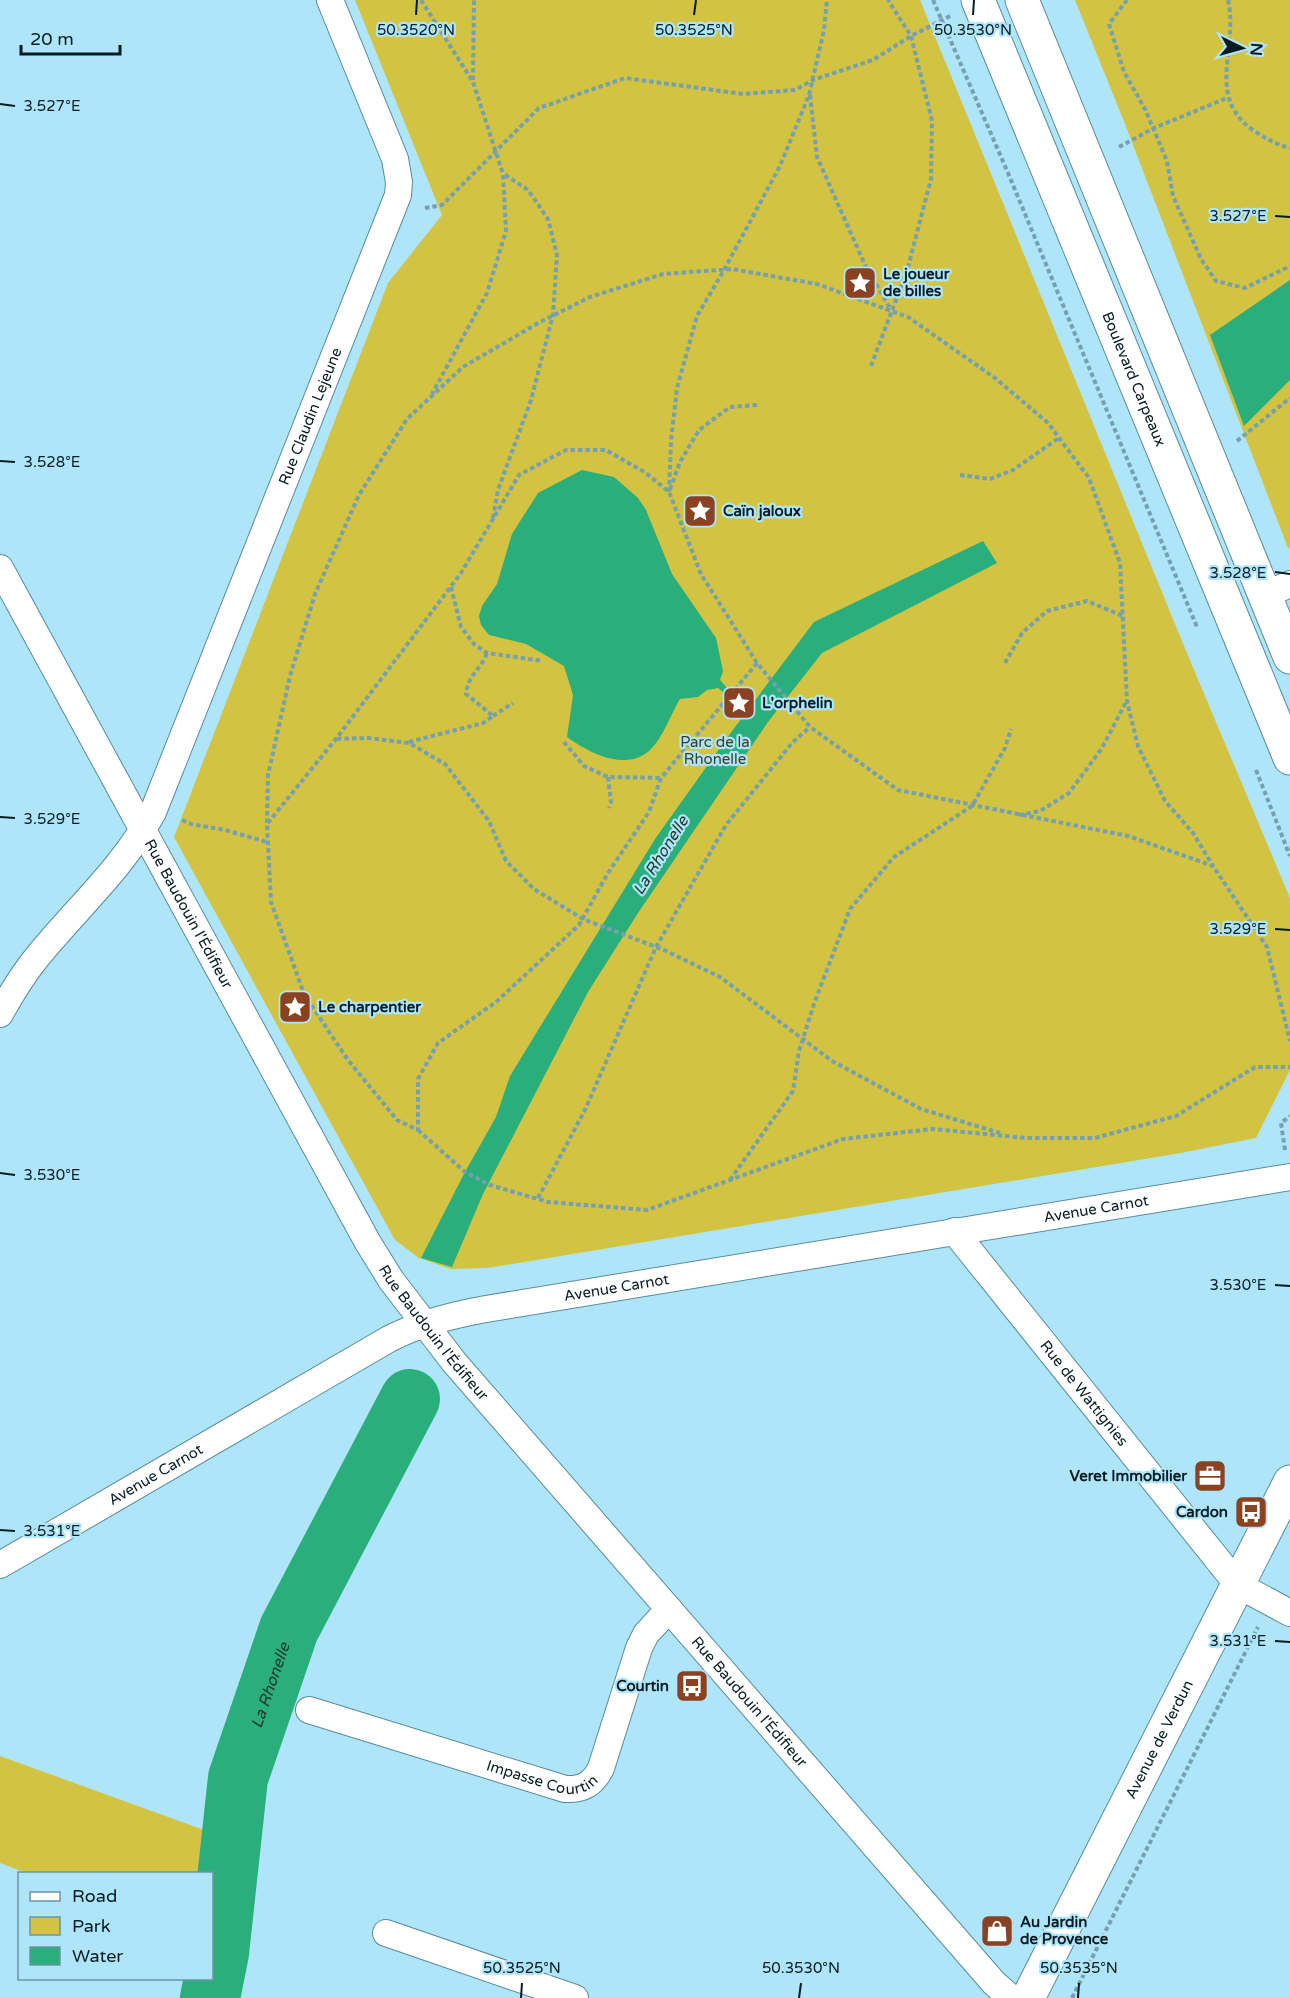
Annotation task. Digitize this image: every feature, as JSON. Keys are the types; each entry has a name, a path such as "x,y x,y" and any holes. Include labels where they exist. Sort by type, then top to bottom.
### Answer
{"main road":[{"name":"Boulevard Carpeaux","path":"979,0 1290,758"},
{"path":"1022,0 1211,463 1277,590 1290,657"},
{"name":"Avenue de Verdun","path":"1028,1998 1290,1482"}],"street":[{"name":"Rue Claudin Lejeune","path":"0,1014 32,963 143,830 161,793 391,214 399,182 395,159 330,0"},
{"name":"Rue Baudouin l'Édifieur","path":"0,568 377,1259 423,1324 454,1362 987,1975 1011,1998"},
{"name":"Avenue Carnot","path":"0,1565 389,1339 423,1324 486,1309 1290,1177"},
{"name":"Rue de Wattignies","path":"954,1232 1238,1586"},
{"path":"1238,1586 1280,1608"},
{"name":"Impasse Courtin","path":"309,1710 566,1789 583,1788 592,1782 601,1768 639,1648 646,1634 669,1609"},
{"path":"386,1933 575,1998"}],"path":[{"path":"421,0 472,82 503,174 506,231 488,293 430,397"},
{"path":"472,82 474,0"},
{"path":"827,0 824,30 809,95 780,166 697,316 677,388 671,441 669,492 701,574 758,663 810,727 898,790 1128,836 1213,866"},
{"path":"871,366 907,271 931,180 932,121 911,36 888,0"},
{"path":"933,0 1200,634"},
{"path":"391,214 442,205 539,108 626,78 743,94 795,90 813,80 873,60 911,36 979,0"},
{"path":"1127,0 1109,24 1124,72 1154,128 1167,161 1173,196 1201,259 1216,281 1245,288 1290,266"},
{"path":"1228,0 1231,13 1227,98 1241,121 1272,143 1290,148"},
{"path":"809,95 817,157 865,265 892,311"},
{"path":"1089,165 1154,128 1227,98"},
{"path":"492,521 498,490 531,399 553,315 557,255 548,219 528,190 503,174"},
{"path":"1290,1041 1267,947 1193,833 1165,801 1138,746 1127,701 1120,563 1089,478 1047,423 995,378 908,317 817,284 732,269 663,274 590,297 553,315 463,367 407,419 359,495 315,594 290,676 268,775 267,843 271,902 304,994 348,1060 397,1120 418,1130 465,1172 490,1185 548,1202 647,1210 843,1139 933,1129 1010,1136 1095,1138 1176,1116 1254,1067 1290,1067"},
{"path":"1211,463 1290,398"},
{"path":"669,492 680,462 699,430 730,407 757,405"},
{"path":"960,475 990,478 1013,470 1059,438"},
{"path":"267,824 336,739 451,586 519,475 566,450 606,450 646,473 669,492"},
{"path":"451,586 461,627 474,644 487,653 543,661"},
{"path":"1005,663 1022,633 1047,611 1087,601 1122,616"},
{"path":"487,653 485,660 468,681 466,694 493,716"},
{"path":"418,1130 418,1079 438,1043 496,1002 579,925 608,873 649,812 661,778 758,663"},
{"path":"1017,815 1040,811 1069,793 1102,748 1127,701"},
{"path":"336,739 368,738 409,743 483,723 513,703"},
{"path":"537,1198 585,1110 656,947 726,825 792,743 810,727"},
{"path":"729,1181 793,1091 802,1040 850,909 894,857 972,806 1005,748 1011,729"},
{"path":"564,742 584,766 608,777 661,778"},
{"path":"409,743 445,764 489,821 506,861 534,889 583,919 656,947 720,977 832,1061 921,1109 1010,1136"},
{"path":"608,777 611,802 609,808"},
{"path":"161,793 182,820 267,843"},
{"path":"1281,1123 1290,1116"},
{"path":"1072,1998 1280,1608"}],"green space":[{"name":"Parc de la Rhonelle","path":"355,0 920,0 1184,646 1290,898 1290,1070 1256,1138 1181,1153 488,1268 451,1269 419,1258 395,1240 174,837 388,283 442,215"},
{"path":"1075,0 1290,0 1290,548 1288,548"},
{"path":"0,1756 204,1830 202,1872 24,1872 0,1863"}],"water":[{"path":"1290,280 1290,380 1244,426 1210,335"},
{"path":"582,470 614,477 638,498 646,510 672,574 716,638 723,671 720,680 727,688 723,692 718,688 707,690 698,697 680,699 663,733 649,751 629,760 606,758 567,737 573,695 564,666 526,644 489,635 481,625 479,616 482,606 497,584 512,534 538,493"},
{"path":"983,541 997,563 822,653 768,722 638,913 588,992 483,1194 452,1267 421,1258 496,1117 510,1076 655,839 814,622"}],"waterway":[{"name":"La Rhonelle","path":"210,1998 219,1953 238,1778 289,1629 410,1399"}],"place":[{"name":"Le joueur de billes","path":"860,283"},
{"name":"Caïn jaloux","path":"700,511"},
{"name":"L'orphelin","path":"739,703"},
{"name":"Le charpentier","path":"295,1007"},
{"name":"Veret Immobilier","path":"1210,1476"},
{"name":"Cardon","path":"1251,1512"},
{"name":"Courtin","path":"692,1686"},
{"name":"Au Jardin de Provence","path":"997,1931"}]}
